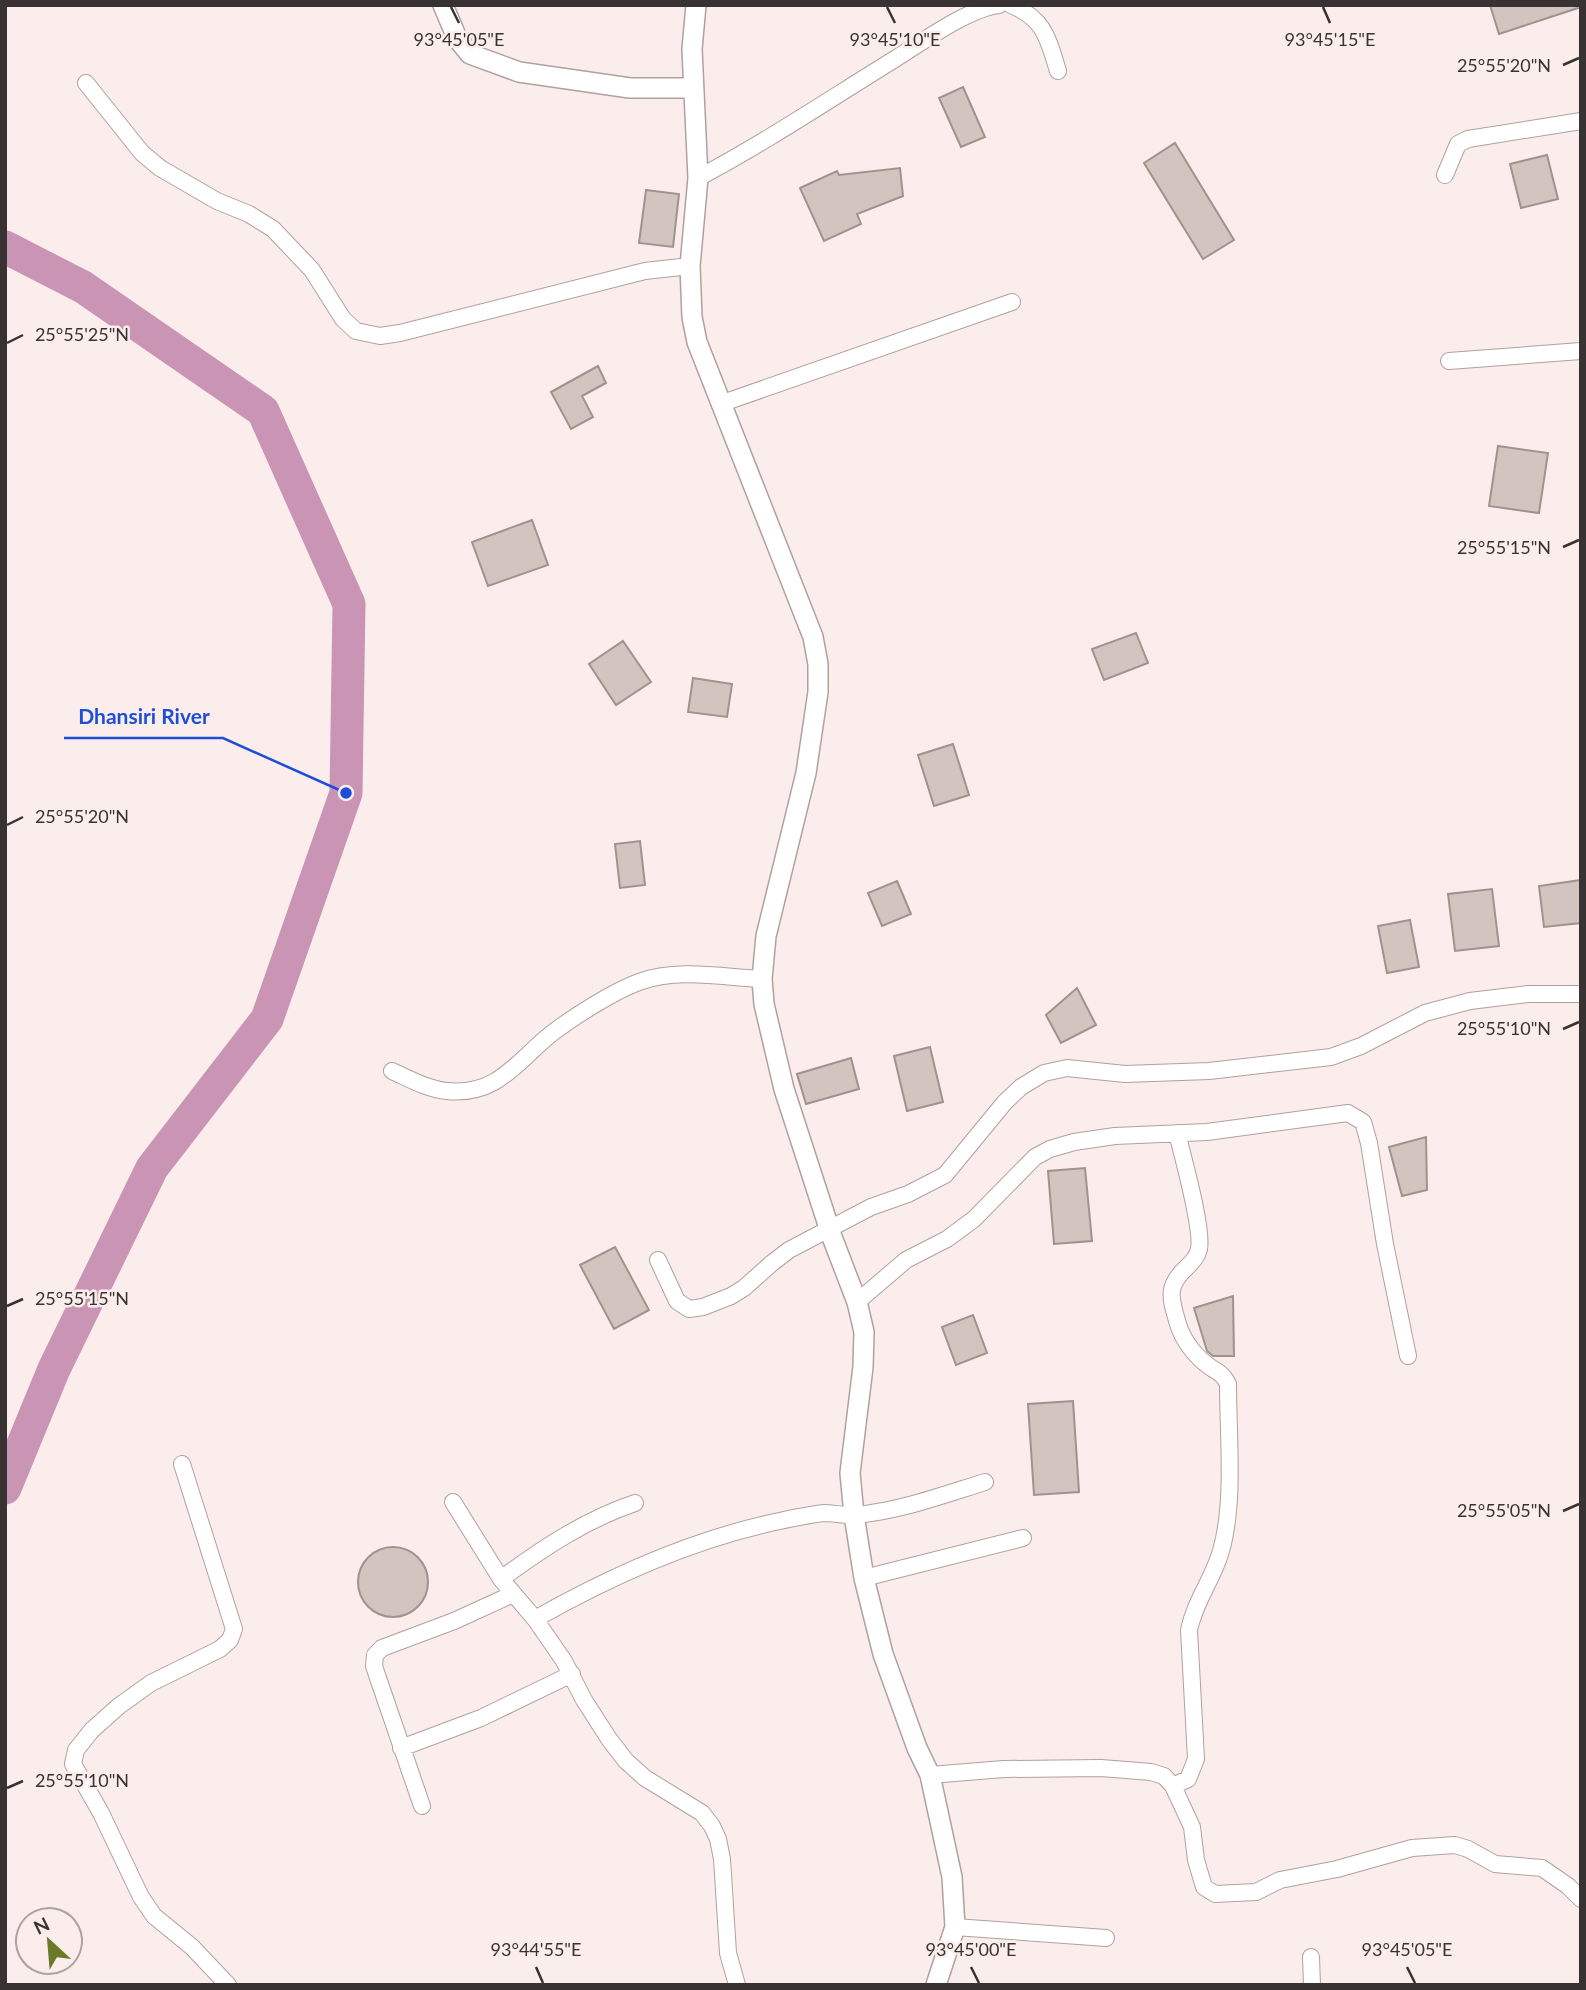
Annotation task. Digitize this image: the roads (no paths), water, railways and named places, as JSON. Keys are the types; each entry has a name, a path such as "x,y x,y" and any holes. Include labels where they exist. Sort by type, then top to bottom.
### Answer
{"street":[{"path":"443,5 457,38 470,54 519,72 630,88 693,88"},
{"path":"696,5 692,49 698,178 690,266 692,317 697,342 720,404 813,637 818,664 818,692 806,773 766,936 762,979 764,1004 784,1088 864,1332 863,1367 850,1473 854,1515 864,1578 883,1654 917,1748 930,1775 952,1877 955,1927 936,1985"},
{"path":"698,178 741,155 937,33 985,6 999,5"},
{"path":"1011,5 1028,12 1045,31 1058,71"},
{"path":"86,83 142,153 160,168 273,229 312,270 343,319 356,331 380,336 400,333 645,271 690,266"},
{"path":"1446,175 1458,144 1468,139 1581,121"},
{"path":"720,404 1012,302"},
{"path":"1449,361 1581,351"},
{"path":"392,1071 428,1087 447,1091 471,1091 489,1085 510,1071 551,1034 637,982 659,976 686,975 762,979"},
{"path":"658,1260 677,1301 689,1309 704,1307 744,1288 789,1251 831,1233 871,1207 908,1194 945,1175 1005,1102 1021,1087 1044,1073 1068,1068 1125,1074 1209,1071 1331,1057 1361,1046 1425,1013 1470,1001 1528,994 1581,994"},
{"path":"853,1294 906,1261 947,1240 974,1219 1035,1157 1050,1149 1074,1142 1115,1136 1207,1132 1348,1113 1363,1122 1369,1143 1385,1244 1408,1356"},
{"path":"1173,1786 1188,1779 1196,1759 1189,1630 1193,1613 1221,1550 1228,1517 1228,1384 1223,1374 1198,1357 1190,1348 1179,1326 1171,1289 1174,1280 1195,1260 1199,1247 1197,1219 1177,1133"},
{"path":"182,1464 234,1629 230,1640 220,1648 151,1683 119,1706 92,1730 76,1750 73,1764 153,1916 192,1947 228,1985"},
{"path":"535,1619 621,1573 670,1553 765,1525 825,1513 854,1515 890,1509 985,1482"},
{"path":"453,1502 501,1579 535,1619 572,1674 584,1700 609,1740 626,1761 645,1778 702,1813 712,1826 722,1859 728,1953 737,1985"},
{"path":"501,1579 574,1530 607,1513 635,1503"},
{"path":"864,1578 1023,1538"},
{"path":"422,1806 374,1666 375,1655 383,1648 454,1621 513,1594"},
{"path":"401,1748 481,1718 572,1674"},
{"path":"930,1775 1004,1769 1101,1768 1151,1772 1164,1776 1173,1786 1192,1827 1199,1875 1204,1887 1215,1894 1256,1892 1280,1881 1412,1849 1455,1846 1468,1849 1495,1864 1542,1868 1569,1886 1581,1899"},
{"path":"955,1927 1106,1938"},
{"path":"1311,1956 1311,1985"}],"waterway":[{"path":"5,247 83,287 263,411 349,604 346,793 267,1019 152,1168 54,1369 5,1488"}],"place":[{"name":"Dhansiri River","path":"346,793"}]}
